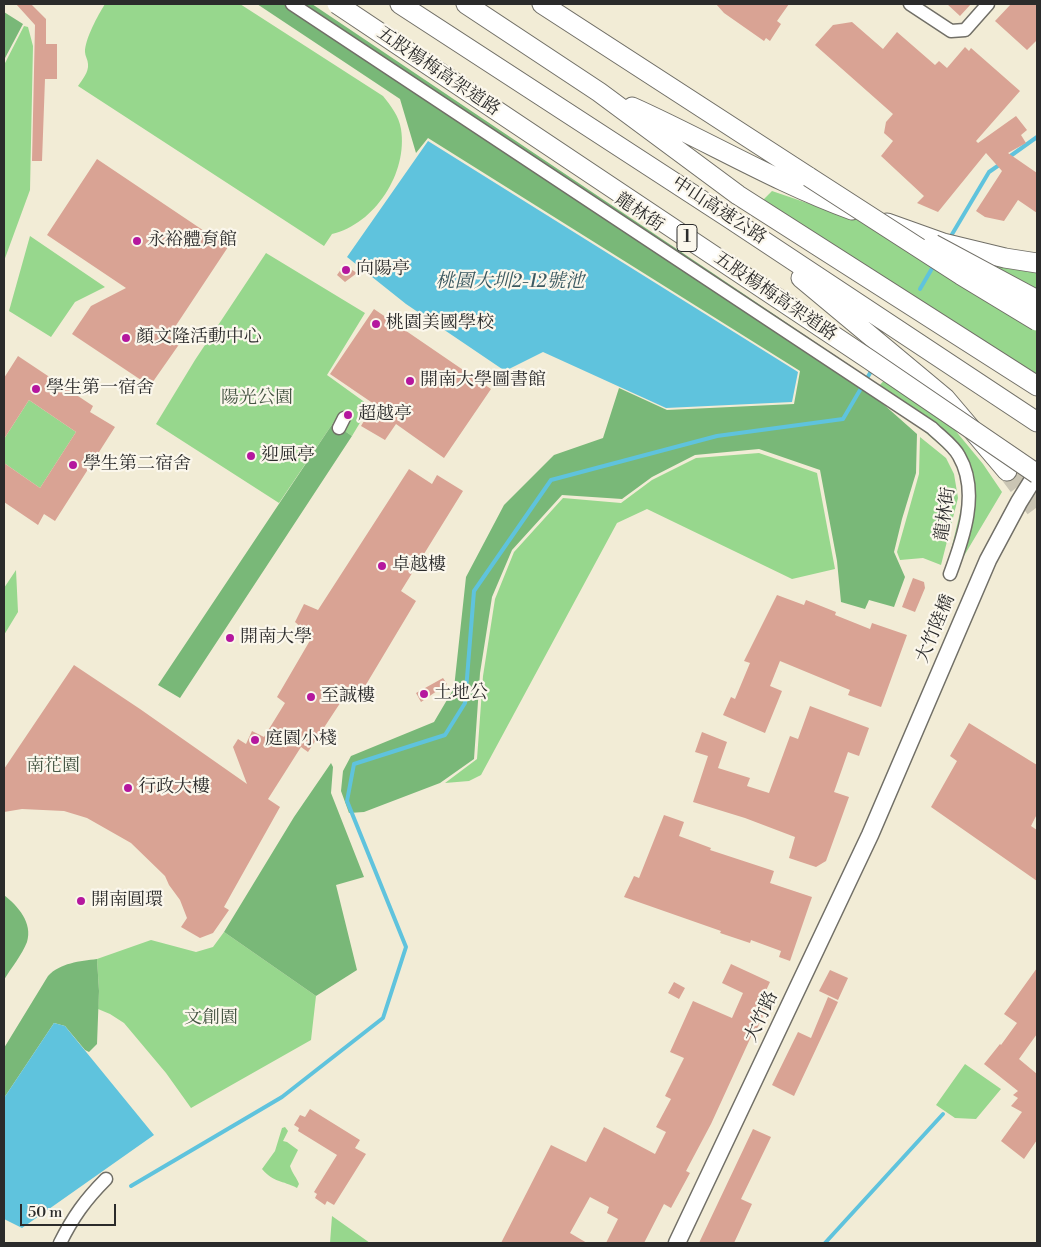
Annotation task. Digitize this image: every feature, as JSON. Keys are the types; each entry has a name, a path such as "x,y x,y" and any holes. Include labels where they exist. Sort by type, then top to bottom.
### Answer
{"highway":[{"name":"五股楊梅高架道路","path":"337,4 870,360 1037,474"},
{"name":"中山高速公路","path":"400,4 730,218 1037,422"},
{"name":"中山高速公路","path":"466,4 599,92 738,195 1037,386"},
{"path":"542,4 961,275 1037,321"},
{"path":"599,92 666,122 791,185 846,208 943,243 1006,258 1037,263"},
{"path":"809,177 1037,300"},
{"path":"730,218 945,398 1007,472"}],"main road":[{"name":"大竹陸橋","path":"882,807 988,560 1018,502 1037,474"},
{"name":"大竹路","path":"677,1243 882,807"}],"street":[{"name":"龍林街","path":"292,4 932,428 959,455 970,487 964,536 950,574"},
{"path":"910,4 951,31 965,30 988,4"},
{"path":"60,1243 87,1198 106,1179"}],"green space":[{"path":"105,4 240,4 383,96 392,107 398,120 401,129 402,146 394,179 375,208 362,220 332,234 324,246 78,86 85,76 88,67 85,52 89,34"},
{"path":"257,4 312,4 857,370 854,383 873,395 917,434 916,473 894,552 905,577 894,607 869,600 865,609 841,602 837,561 820,470 759,449 695,455 652,477 622,499 562,495 512,550 492,597 480,673 474,759 440,783 364,812 349,813 341,791 343,771 351,756 434,722 454,688 466,577 504,505 554,455 603,438 619,388 667,410 794,404 800,371 428,138 416,153 400,99"},
{"path":"4,12 23,24 4,60"},
{"path":"24,26 28,27 33,46 30,190 4,261 4,65"},
{"path":"772,191 851,218 1037,263 1037,376 763,200"},
{"path":"30,236 105,287 75,302 51,337 9,311"},
{"name":"陽光公園","path":"266,253 365,313 327,375 370,406 352,436 333,423 279,503 156,424 195,360"},
{"path":"893,371 945,418 983,464 1002,492 955,571 947,567 964,496 959,469 950,454 876,389"},
{"path":"29,400 76,432 40,488 4,463 4,439"},
{"path":"333,423 352,436 180,698 158,685"},
{"path":"920,437 946,458 954,474 958,498 941,565 923,558 900,560 897,552 919,474"},
{"path":"759,453 817,473 835,569 792,579 647,509 617,523 481,775 469,781 445,783 477,759 483,676 495,599 514,552 563,498 621,503 652,480 696,458"},
{"path":"16,570 18,612 4,635 4,588"},
{"path":"331,763 333,767 331,793 364,877 336,885 357,970 316,996 224,932 294,817"},
{"path":"4,895 23,916 28,928 28,935 22,952 4,980"},
{"name":"文創園","path":"224,932 316,996 311,1040 191,1108 166,1073 124,1023 98,1009 97,959 151,940 196,952 213,947"},
{"path":"97,959 99,991 97,1044 89,1052 85,1050 65,1026 54,1023 4,1098 4,1048 48,976 64,965"},
{"path":"965,1064 1001,1089 976,1119 955,1118 936,1105"},
{"path":"285,1127 288,1131 283,1141 298,1150 290,1166 299,1184 297,1188 274,1179 262,1169 275,1151 282,1128"},
{"path":"332,1216 370,1243 330,1243"}],"water":[{"name":"桃園大圳2-12號池","path":"428,141 798,372 792,402 666,408 543,352 505,371 406,304 347,257"},
{"path":"54,1023 65,1026 154,1135 22,1228 4,1219 4,1098"}],"building":[{"path":"16,4 31,4 46,19 46,44 57,44 57,79 45,79 42,161 32,161 35,25"},
{"path":"716,4 789,4 777,21 781,24 770,41 766,38 764,41 724,13"},
{"path":"947,4 971,4 960,16"},
{"path":"1011,4 1037,4 1037,40 1027,50 995,21"},
{"path":"852,22 883,49 897,32 935,65 939,61 947,68 965,47 969,51 971,48 1020,91 976,141 978,143 1016,116 1027,130 1021,135 1026,143 1008,153 1037,173 1037,213 1018,200 1004,221 985,217 976,211 1002,171 986,153 938,212 917,203 924,196 881,156 893,141 884,133 886,122 893,114 815,45 833,25"},
{"name":"永裕體育館","path":"97,159 228,247 169,336 180,343 150,386 72,334 91,306 126,288 47,235"},
{"name":"向陽亭","path":"344,265 357,273 345,282 337,275"},
{"name":"開南大學圖書館","path":"374,309 491,389 444,458 396,424 385,440 361,426 374,404 330,374"},
{"path":"18,356 93,406 90,412 115,427 55,521 44,514 38,525 4,502 4,463 40,488 76,432 29,400 4,439 4,378"},
{"name":"行政大樓","path":"409,469 432,484 437,475 463,491 401,591 416,601 358,698 348,691 308,752 301,747 268,799 280,807 224,907 229,910 213,933 200,938 181,927 187,918 180,900 165,876 131,843 87,818 64,811 22,809 4,812 4,769 74,665 247,784 233,747 238,739 246,744 252,731 264,737 285,703 277,697 312,637 295,622 304,604 318,610"},
{"path":"913,578 924,582 925,588 915,612 902,607"},
{"path":"777,595 804,605 806,600 836,612 835,615 870,629 872,623 907,635 881,707 848,695 850,690 780,661 770,686 782,691 765,733 723,715 731,697 735,699 750,663 744,661"},
{"path":"443,678 447,684 421,702 416,693"},
{"path":"810,706 869,728 859,756 848,752 834,792 849,797 826,861 816,867 789,858 795,837 745,818 693,802 708,756 695,752 702,732 727,742 718,768 750,778 747,786 769,793 790,736 798,739"},
{"path":"969,723 1037,765 1037,814 1031,826 1037,830 1037,881 931,807 957,761 950,756"},
{"path":"664,815 684,822 679,836 711,848 710,850 774,871 770,883 812,897 790,961 779,957 781,951 751,940 750,943 720,933 721,931 624,897 634,876 639,878"},
{"path":"731,964 770,982 761,1001 768,1005 757,1029 755,1028 711,1124 686,1171 690,1173 671,1208 664,1204 644,1243 606,1243 618,1219 607,1213 609,1207 590,1197 570,1233 587,1243 501,1243 551,1145 586,1162 604,1127 655,1154 666,1132 656,1127 671,1099 665,1096 684,1058 670,1052 693,1001 732,1018 743,993 722,983"},
{"path":"1037,968 1037,1034 1019,1059 1037,1074 1037,1140 1024,1159 1001,1141 1022,1112 1011,1106 1018,1098 1013,1095 1018,1091 984,1064 1017,1023 1004,1014"},
{"path":"830,970 848,978 838,1000 819,991"},
{"path":"674,982 685,988 679,999 668,993"},
{"path":"828,997 838,1002 794,1096 772,1085 798,1032 811,1038"},
{"path":"310,1109 360,1140 355,1148 366,1154 334,1205 327,1201 325,1205 315,1198 317,1194 314,1192 337,1155 298,1131 299,1128 294,1125 300,1115 305,1117"},
{"path":"753,1129 771,1137 741,1199 752,1204 734,1243 699,1243"}],"waterway":[{"path":"1009,157 1037,137"},
{"path":"951,236 989,172 1002,163"},
{"path":"920,289 934,265"},
{"path":"131,1186 282,1097 383,1018 406,947 347,801 354,764 445,735 465,703 474,591 551,480 717,436 843,419 873,368"},
{"path":"825,1243 943,1114"}],"tunnel":[{"path":"1007,471 1037,511"}],"place":[{"name":"永裕體育館","path":"137,241"},
{"name":"向陽亭","path":"346,270"},
{"name":"桃園美國學校","path":"376,324"},
{"name":"顏文隆活動中心","path":"126,338"},
{"name":"開南大學圖書館","path":"410,381"},
{"name":"學生第一宿舍","path":"36,389"},
{"name":"超越亭","path":"348,415"},
{"name":"迎風亭","path":"251,456"},
{"name":"學生第二宿舍","path":"73,465"},
{"name":"卓越樓","path":"382,566"},
{"name":"開南大學","path":"230,638"},
{"name":"土地公","path":"424,694"},
{"name":"至誠樓","path":"311,697"},
{"name":"庭園小棧","path":"255,740"},
{"name":"行政大樓","path":"128,788"},
{"name":"開南圓環","path":"81,901"}],"park label":[{"name":"南花園","path":"53,767"}]}
